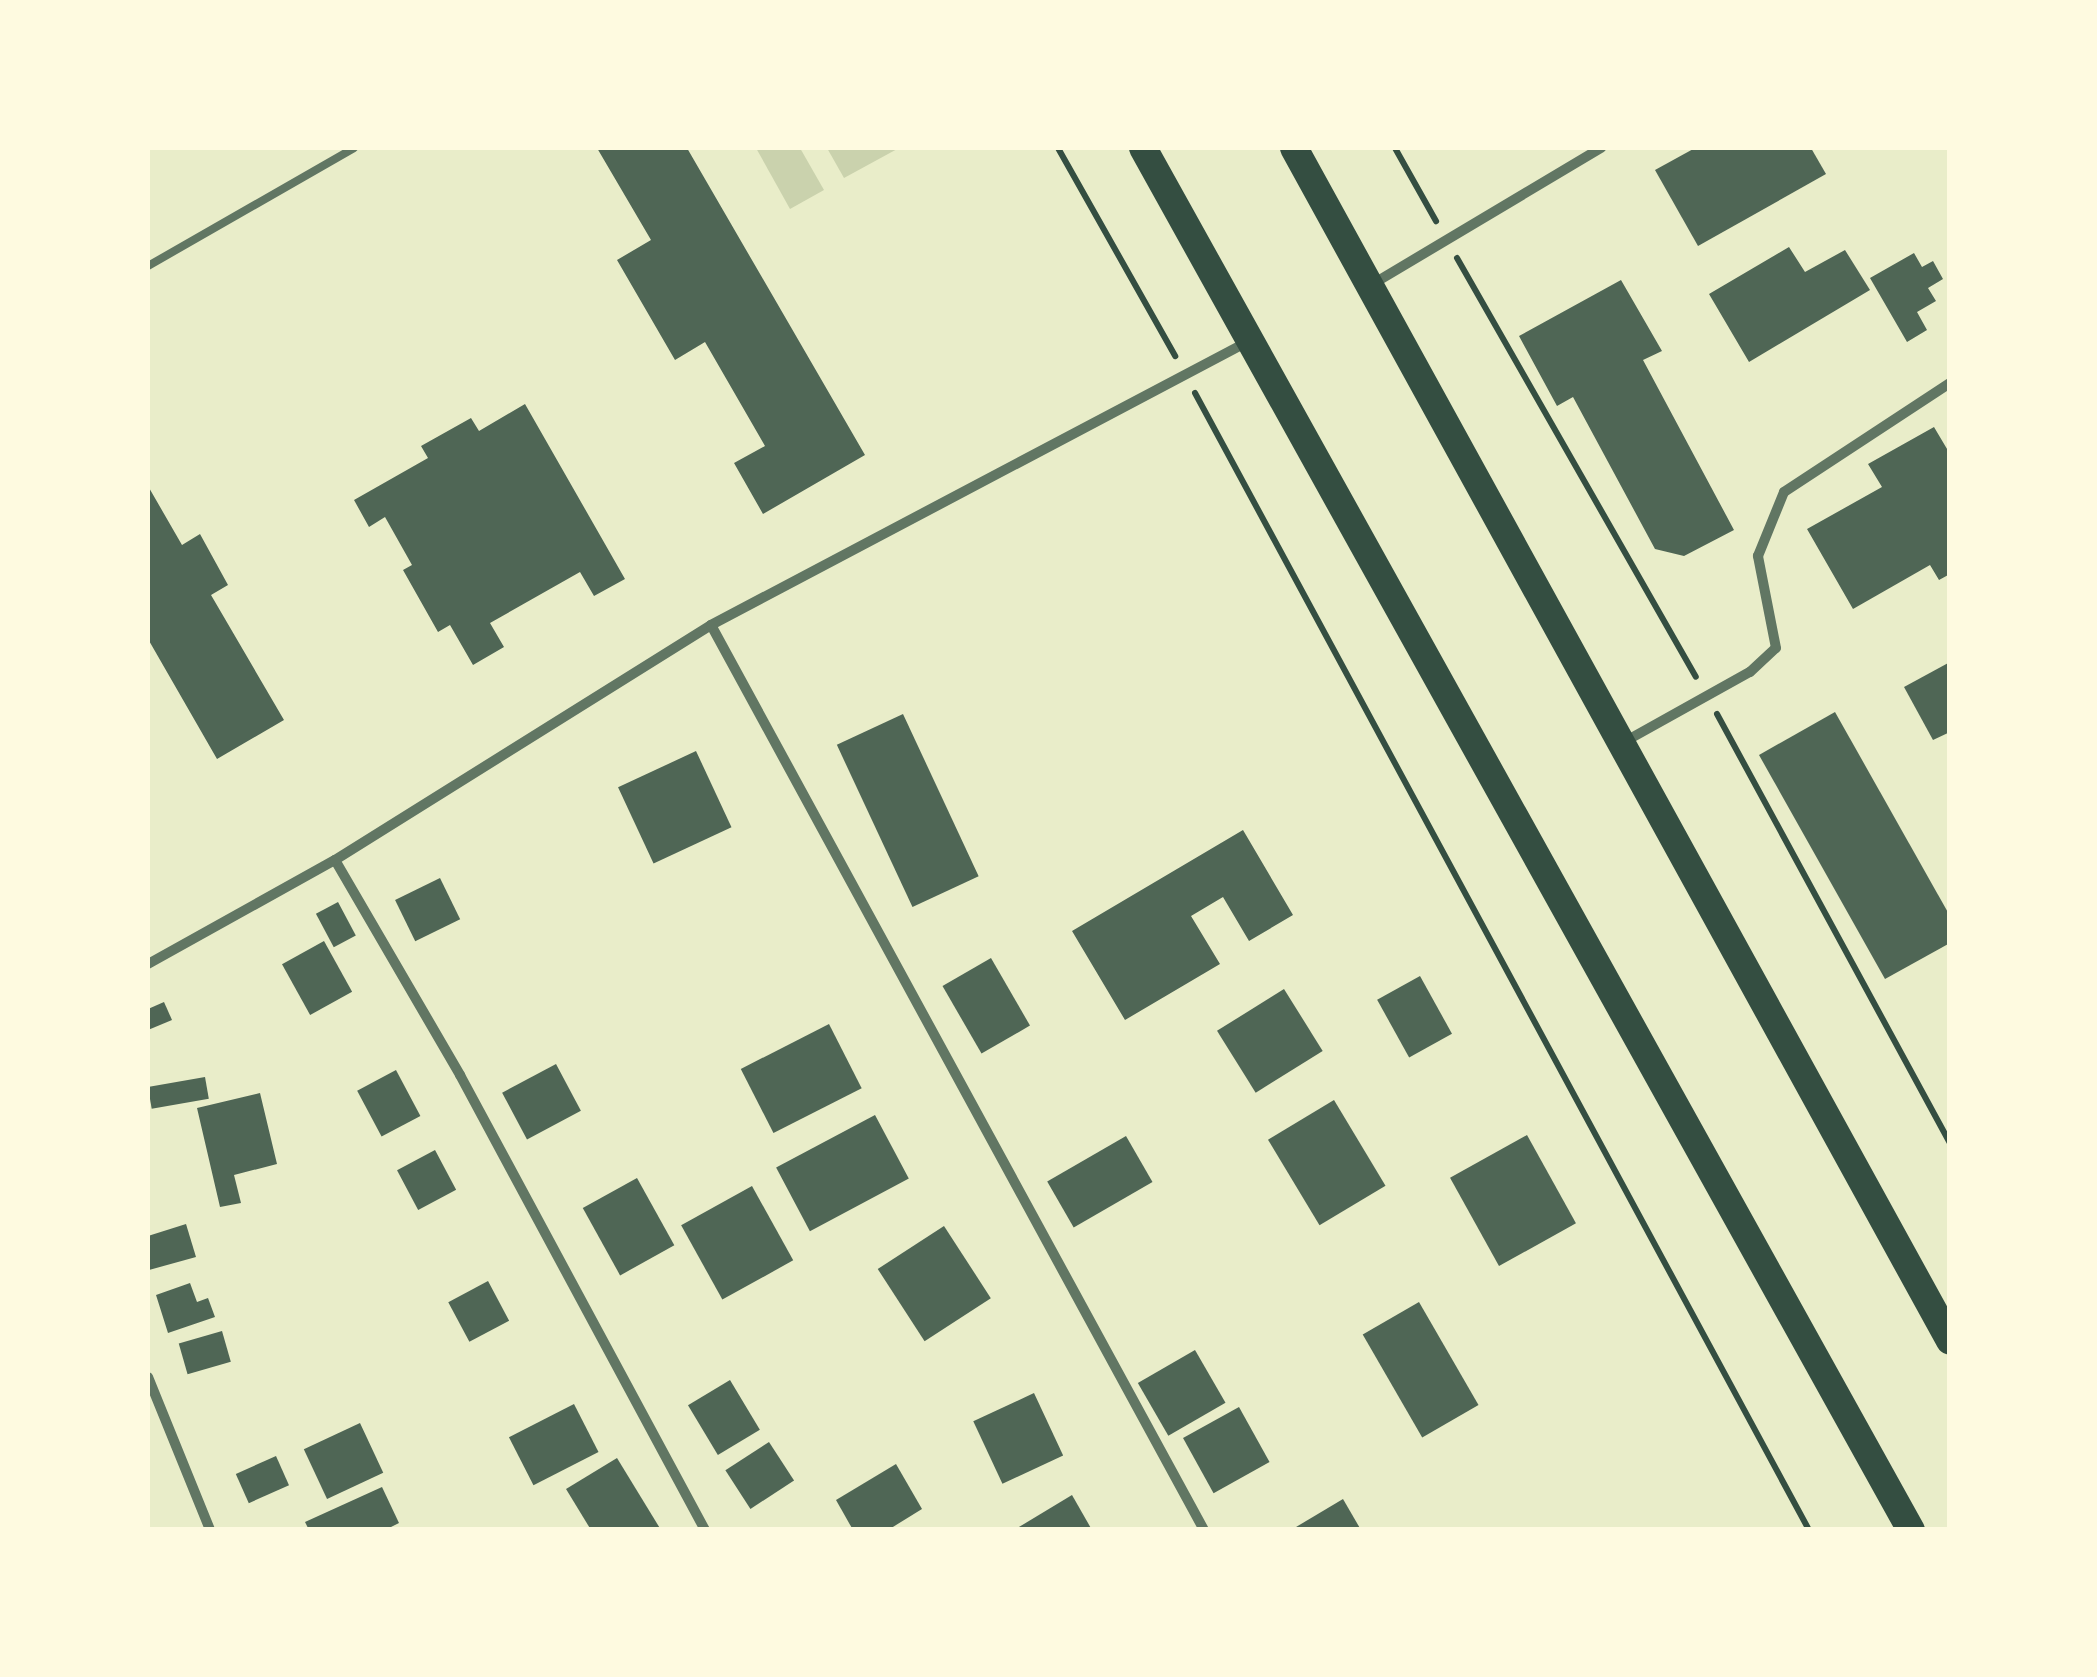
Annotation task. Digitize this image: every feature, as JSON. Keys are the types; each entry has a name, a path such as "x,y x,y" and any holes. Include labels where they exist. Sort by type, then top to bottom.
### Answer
{"highway":[{"path":"1143,148 1910,1530"},
{"path":"1294,148 1950,1340"}],"street":[{"path":"1370,286 1601,148"},
{"path":"148,964 335,860 711,625 1250,340"},
{"path":"1623,742 1750,672 1776,648 1758,556 1784,492 1950,383"},
{"path":"711,625 1204,1530"},
{"path":"335,860 460,1075 706,1530"},
{"path":"148,1377 210,1530"}],"lane":[{"path":"148,266 354,148"}],"path":[{"path":"1058,148 1186,374 1809,1530"},
{"path":"1395,148 1707,696 1950,1144"}],"green space":[{"path":"756,148 800,148 824,190 790,209"},
{"path":"827,148 899,148 844,178"}],"building":[{"path":"597,148 687,148 865,455 763,514 734,463 765,446 705,342 675,360 617,260 651,240"},
{"path":"1695,148 1811,148 1826,174 1698,246 1655,170"},
{"path":"1789,247 1805,272 1845,250 1870,290 1749,362 1709,294"},
{"path":"1914,253 1922,267 1933,261 1943,279 1928,288 1936,301 1917,312 1927,330 1907,342 1870,278"},
{"path":"1621,280 1662,351 1643,360 1734,530 1684,556 1655,549 1573,397 1557,406 1519,336"},
{"path":"525,404 625,579 594,596 580,572 490,623 504,647 473,665 450,625 438,632 403,570 412,565 385,517 369,527 354,500 428,458 421,446 471,418 479,431"},
{"path":"1934,427 1950,454 1950,574 1939,580 1930,565 1853,609 1807,529 1882,487 1868,464"},
{"path":"148,486 182,545 200,534 228,585 211,595 284,720 217,759 148,639"},
{"path":"1950,662 1950,732 1933,740 1904,687"},
{"path":"1835,712 1950,916 1950,943 1885,979 1759,755"},
{"path":"903,714 979,876 912,907 837,745"},
{"path":"696,751 731,827 654,863 618,787"},
{"path":"1243,830 1293,915 1249,941 1223,897 1191,916 1220,964 1125,1020 1072,931"},
{"path":"440,878 460,919 415,941 395,900"},
{"path":"338,902 356,936 334,947 316,914"},
{"path":"324,941 352,992 310,1015 282,964"},
{"path":"991,958 1030,1026 982,1054 943,986"},
{"path":"1420,976 1452,1034 1409,1057 1377,1000"},
{"path":"1284,989 1323,1051 1256,1093 1217,1031"},
{"path":"164,1002 172,1020 148,1030 148,1009"},
{"path":"829,1024 862,1088 773,1133 741,1069"},
{"path":"556,1064 581,1111 527,1139 502,1093"},
{"path":"396,1070 420,1116 382,1137 357,1091"},
{"path":"205,1077 209,1099 152,1109 148,1087"},
{"path":"260,1093 277,1164 234,1175 241,1203 220,1207 197,1108"},
{"path":"1334,1100 1386,1186 1320,1225 1268,1140"},
{"path":"875,1115 909,1179 810,1231 776,1168"},
{"path":"1527,1135 1576,1223 1499,1266 1450,1178"},
{"path":"1126,1136 1152,1182 1074,1227 1047,1182"},
{"path":"435,1150 456,1190 418,1210 397,1170"},
{"path":"637,1178 674,1245 620,1275 583,1208"},
{"path":"752,1186 793,1260 722,1300 681,1225"},
{"path":"186,1224 196,1257 149,1270 148,1236"},
{"path":"944,1226 991,1298 925,1341 878,1269"},
{"path":"488,1281 509,1321 469,1342 448,1302"},
{"path":"190,1283 197,1302 208,1298 215,1317 168,1333 156,1295"},
{"path":"1419,1302 1478,1405 1422,1438 1363,1334"},
{"path":"222,1331 231,1362 188,1374 179,1343"},
{"path":"1195,1350 1226,1403 1168,1436 1138,1383"},
{"path":"730,1380 760,1430 718,1455 688,1405"},
{"path":"1034,1393 1063,1456 1002,1484 973,1421"},
{"path":"574,1404 599,1452 533,1485 509,1437"},
{"path":"1239,1407 1270,1462 1214,1493 1183,1438"},
{"path":"360,1423 383,1473 327,1499 304,1449"},
{"path":"769,1442 794,1481 750,1509 725,1470"},
{"path":"276,1456 289,1485 249,1503 236,1474"},
{"path":"617,1458 661,1530 591,1530 566,1489"},
{"path":"896,1464 922,1509 888,1530 853,1530 836,1500"},
{"path":"382,1487 399,1523 385,1530 309,1530 305,1522"},
{"path":"1072,1495 1092,1530 1014,1530"},
{"path":"1343,1499 1361,1530 1291,1530"}]}
